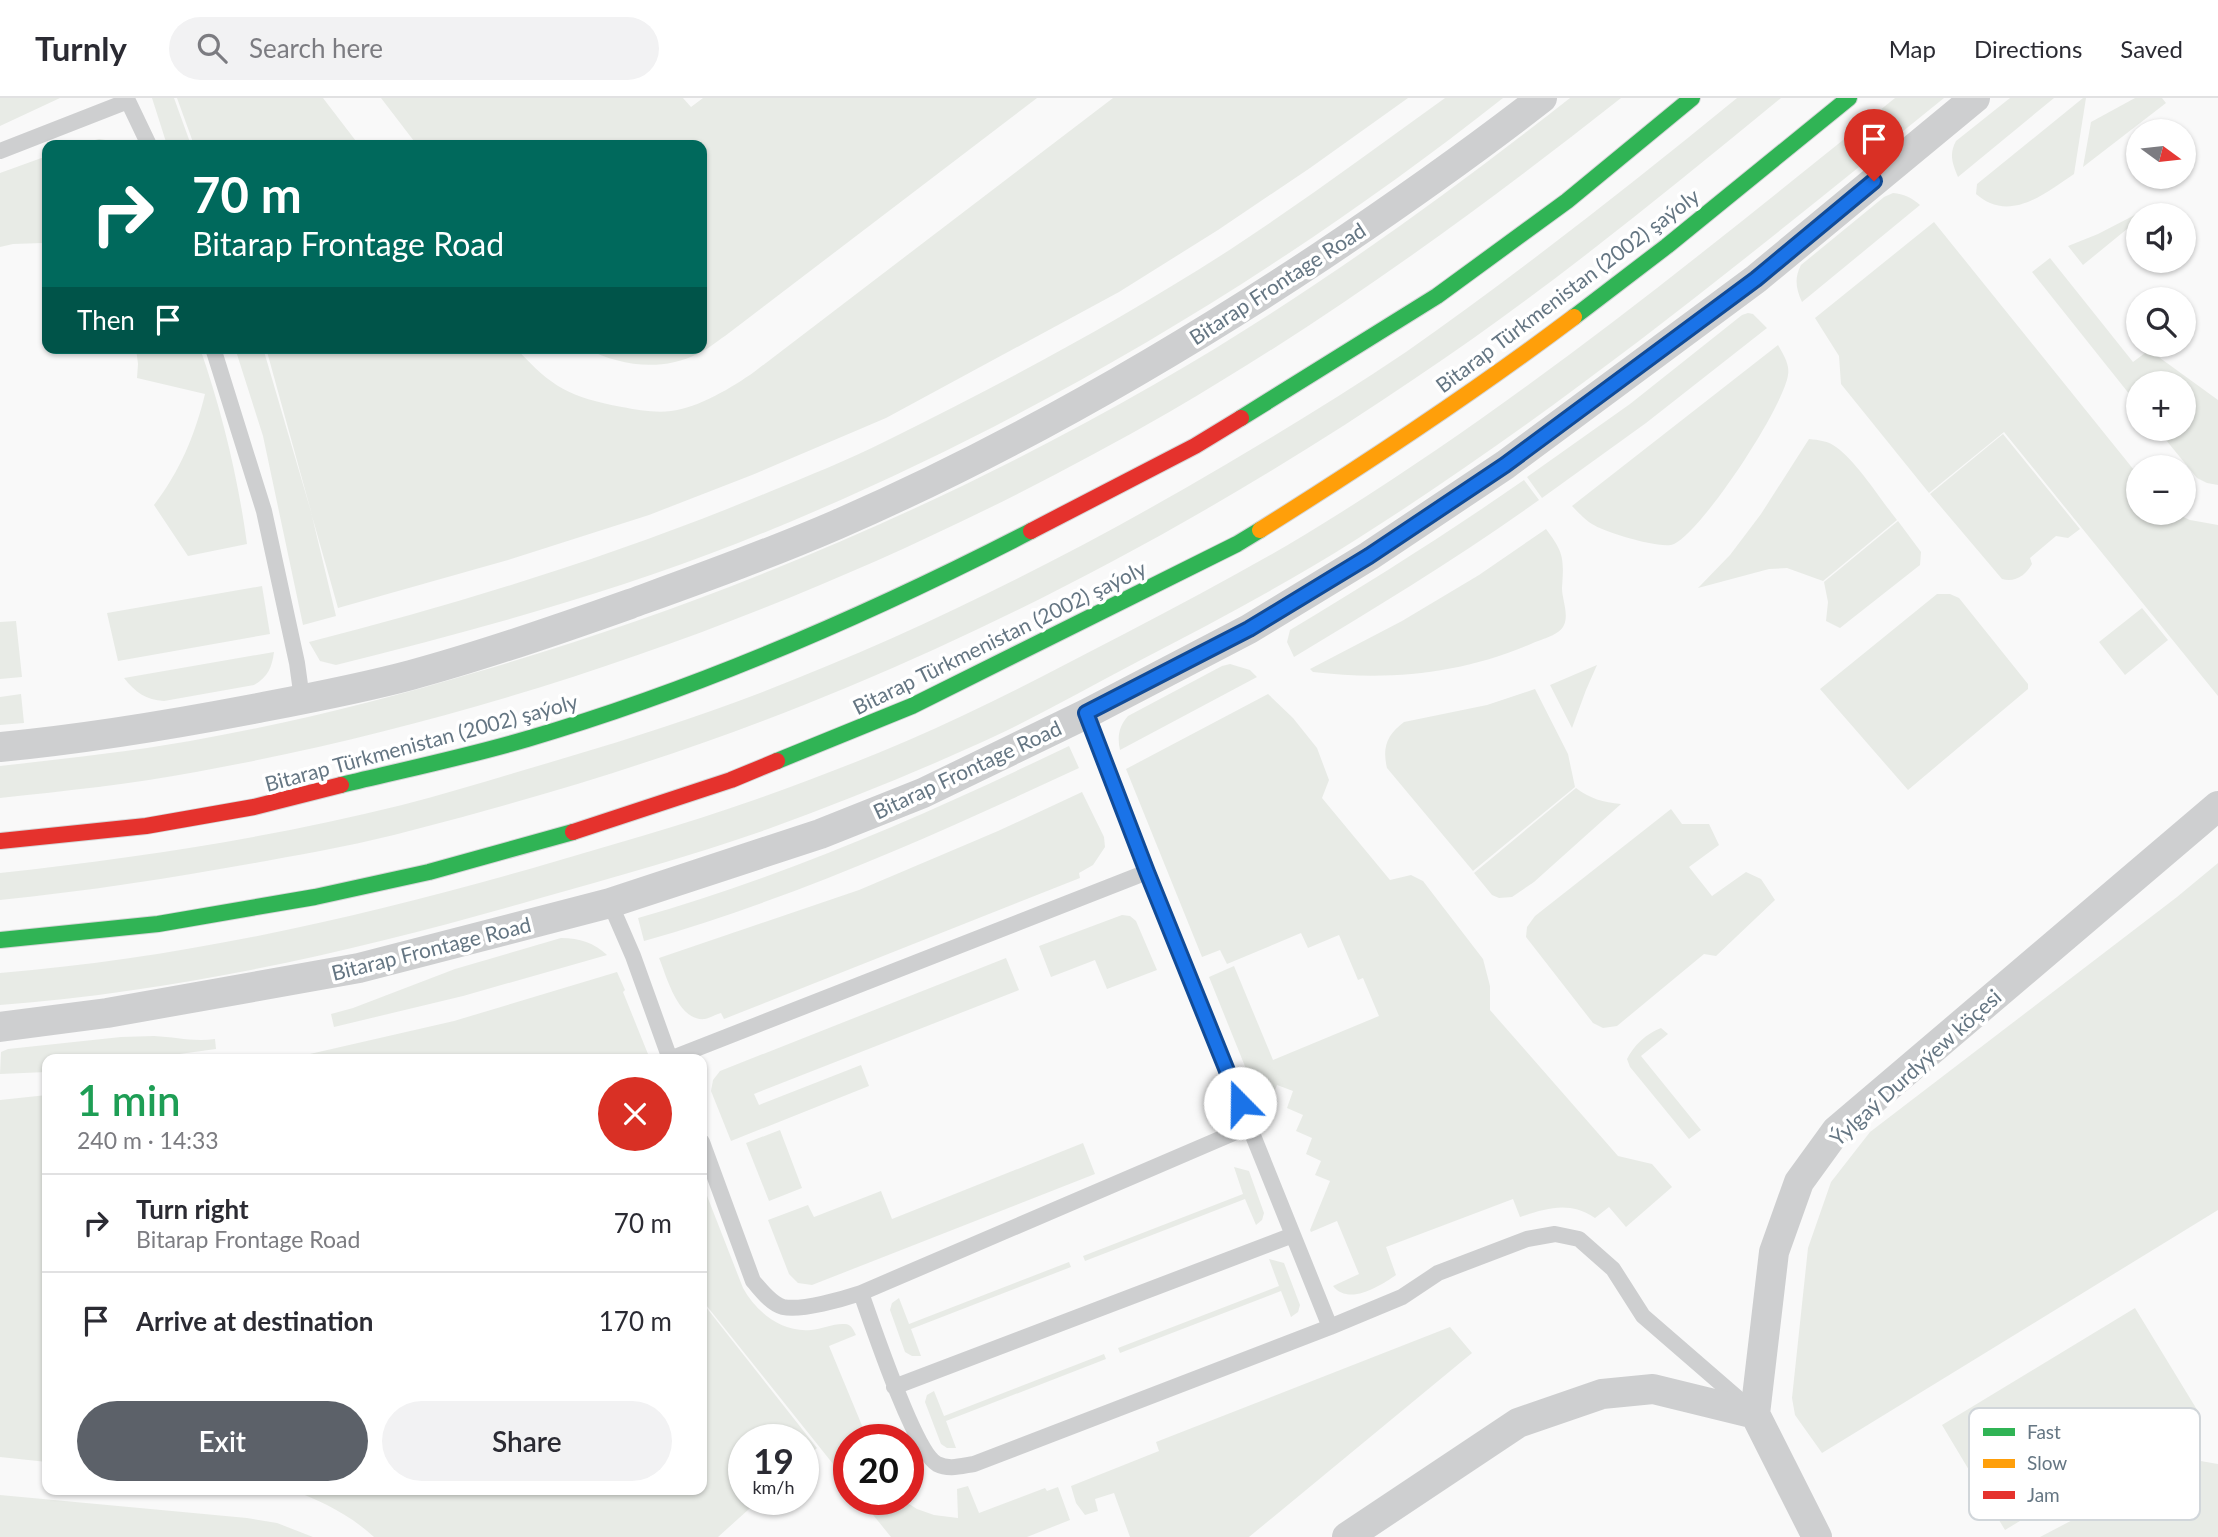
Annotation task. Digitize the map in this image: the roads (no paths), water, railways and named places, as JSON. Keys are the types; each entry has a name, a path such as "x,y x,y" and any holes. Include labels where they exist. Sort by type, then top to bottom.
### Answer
{"main road":[{"name":"Bitarap Türkmenistan (2002) şaýoly","path":"0,841 146,826 254,807 525,740 637,704 760,657 947,574 1195,446 1437,296 1567,201 1692,98"},
{"name":"Bitarap Türkmenistan (2002) şaýoly","path":"0,940 158,924 315,897 429,872 593,827 719,784 912,706 1237,544 1319,493 1521,357 1667,246 1849,98"}],"street":[{"name":"Bitarap Frontage Road","path":"0,747 84,739 302,699 407,676 519,643 744,562 835,525 1024,435 1148,366 1371,223 1481,146 1542,98"},
{"name":"Bitarap Frontage Road","path":"0,1027 107,1013 359,968 610,903 833,829 923,793 1249,629 1369,556 1505,465 1756,279 1975,98"},
{"name":"Ýylgaý Durdyýew köçesi","path":"1755,1413 1774,1252 1799,1182 1836,1131 2218,806"},
{"path":"1347,1537 1518,1423 1602,1394 1653,1389 1755,1413 1817,1537"}],"lane":[{"path":"0,151 128,100 147,140"},
{"path":"215,354 264,511 297,663 302,699"},
{"path":"1086,713 1329,1327"},
{"path":"683,1054 1147,872"},
{"path":"610,903 633,956 668,1054"},
{"path":"707,1156 753,1281 782,1307 840,1300 861,1293 1250,1126"},
{"path":"861,1293 894,1387 926,1453 935,1464 952,1468 974,1464 1329,1327 1402,1297 1438,1273 1527,1239 1555,1234 1579,1239 1613,1269 1643,1315 1755,1413"},
{"path":"894,1387 1293,1235"}]}
